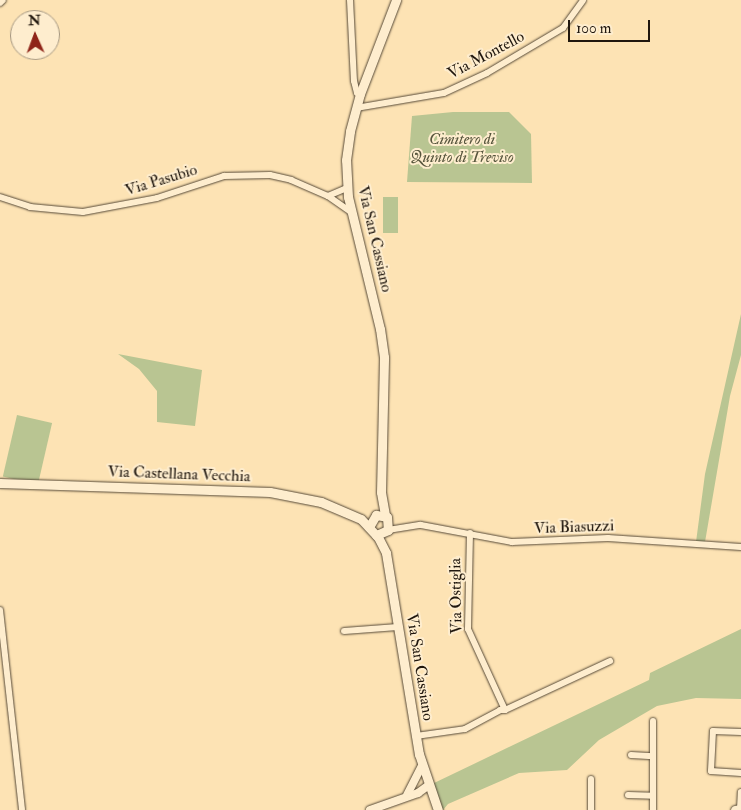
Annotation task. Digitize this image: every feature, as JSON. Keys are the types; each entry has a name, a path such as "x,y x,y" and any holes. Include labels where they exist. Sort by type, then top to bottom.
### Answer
{"main road":[{"name":"Via San Cassiano","path":"387,518 381,492 384,357 380,329 351,212 347,188 347,146 360,94 396,0"},
{"name":"Via Castellana Vecchia","path":"0,483 270,492 321,502 354,514 374,516"},
{"name":"Via San Cassiano","path":"374,516 381,492"},
{"name":"Via Castellana Vecchia","path":"354,514 369,526"},
{"path":"374,516 387,518 388,531 376,535 369,526 374,516"},
{"name":"Via San Cassiano","path":"388,531 386,553 416,736 422,765 438,810"},
{"name":"Via San Cassiano","path":"376,535 386,553"}],"street":[{"path":"0,3 3,0"},
{"path":"350,0 354,82 357,93 360,94"},
{"name":"Via Montello","path":"356,108 444,93 487,74 563,28 583,0"},
{"name":"Via Pasubio","path":"0,197 30,207 83,212 157,198 207,180 242,175 270,175 292,180 328,196 351,212"},
{"path":"328,196 347,188"},
{"name":"Via Biasuzzi","path":"387,518 409,525 470,533 512,542 614,538 741,547"},
{"name":"Via Biasuzzi","path":"388,531 409,525"},
{"name":"Via Ostiglia","path":"470,533 468,629 505,710"},
{"path":"0,610 22,810"},
{"path":"344,631 398,628"},
{"path":"416,736 456,732 500,710 505,710 610,661"},
{"path":"653,721 653,810"},
{"path":"741,732 713,731 711,771 741,773"},
{"path":"631,755 653,756"},
{"path":"408,795 422,765"},
{"path":"591,779 591,810"},
{"path":"413,786 429,785"},
{"path":"418,794 429,785"},
{"path":"739,809 741,792"},
{"path":"370,810 408,795 418,794 434,799"},
{"path":"628,795 653,796"}],"green space":[{"name":"Cimitero di Quinto di Treviso","path":"453,112 509,112 531,134 532,183 407,182 412,116"},
{"path":"383,197 398,197 398,233 383,233"},
{"path":"741,314 741,355 730,396 705,542 696,542 705,474"},
{"path":"118,354 202,370 195,426 157,422 157,391 139,369"},
{"path":"17,415 52,423 38,484 3,476"},
{"path":"741,629 741,699 696,698 657,706 599,740 567,770 519,773 448,804 443,810 432,784 649,680 650,673"}]}
